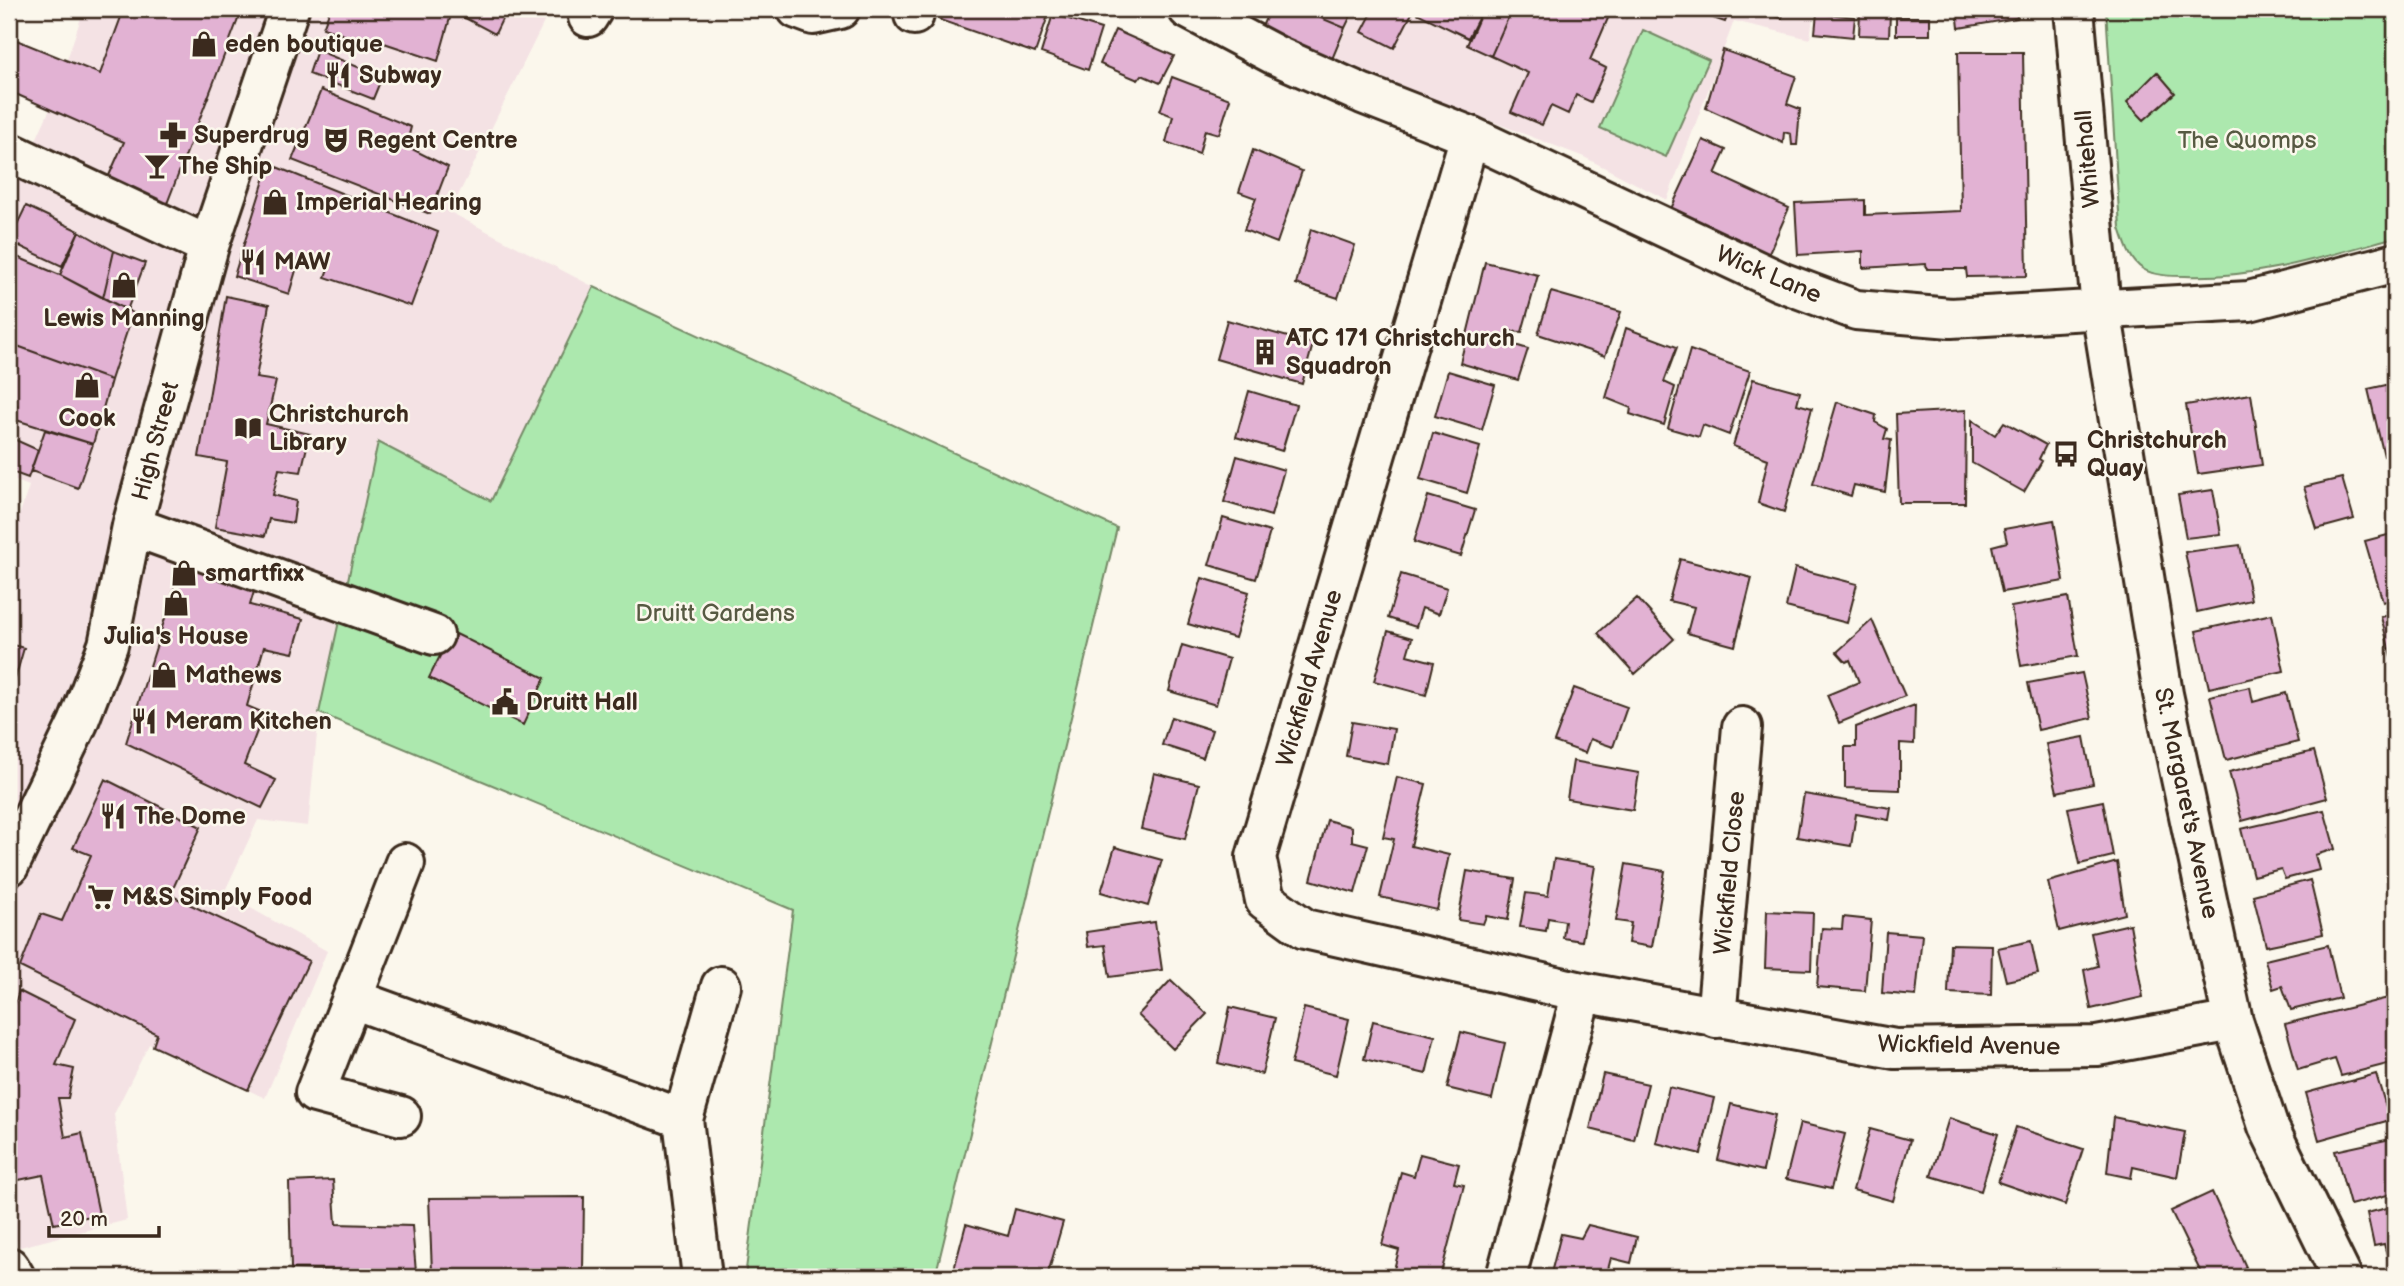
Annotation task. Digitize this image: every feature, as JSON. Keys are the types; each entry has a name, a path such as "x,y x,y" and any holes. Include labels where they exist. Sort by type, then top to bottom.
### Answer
{"street":[{"name":"High Street","path":"9,866 78,723 108,645 132,526 209,246 289,9"},
{"path":"797,9 813,15 840,9"},
{"name":"Wick Lane","path":"1188,9 1275,55 1469,136 1781,282 1856,310 1951,318 2249,301 2395,263"},
{"name":"Whitehall","path":"2074,9 2101,309"},
{"name":"Wickfield Avenue","path":"1469,136 1256,857 1265,900 1305,929 1582,992 1895,1049 2097,1046 2233,1021"},
{"path":"9,152 209,246"},
{"name":"St. Margaret's Avenue","path":"2101,309 2164,694 2233,1021 2268,1126 2342,1277"},
{"path":"132,526 433,635"},
{"name":"Wickfield Close","path":"1716,1018 1742,727"},
{"path":"401,1116 316,1093 405,863"},
{"path":"702,1277 683,1119 721,986"},
{"path":"1506,1277 1582,992"},
{"path":"353,999 683,1119"},
{"path":"9,1266 15,1277"}],"shaded area":[{"path":"84,9 530,9 545,20 450,212 594,287 491,501 378,442 319,713 308,826 258,820 224,893 327,951 265,1098 149,1044 114,1114 127,1220 20,1247 9,1227 9,547 29,486 9,478 9,199 51,107"},
{"path":"1355,9 1814,9 1810,39 1734,21 1667,200 1584,157 1333,60"}],"green space":[{"name":"The Quomps","path":"2106,9 2395,9 2395,237 2292,265 2239,274 2169,276 2143,269 2134,261 2120,228"},
{"path":"1643,30 1709,60 1666,157 1600,128"},
{"name":"Druitt Gardens","path":"594,287 1117,528 935,1277 745,1277 793,910 319,713 378,442 491,501"}],"building":[{"path":"124,9 242,9 163,214 103,189 124,142 9,91 9,37 100,74"},
{"path":"330,9 507,9 495,34 452,11 438,61 375,40 371,44 323,28"},
{"path":"944,9 1050,10 1035,53 940,20"},
{"path":"1270,9 1300,9 1345,28 1330,64 1259,33"},
{"path":"1311,9 1354,9 1345,28 1309,13"},
{"path":"1374,9 1483,9 1468,38 1413,11 1394,48 1362,32"},
{"path":"1483,9 1512,9 1491,56 1467,45"},
{"path":"1512,9 1532,13 1534,9 1612,9 1590,60 1606,68 1591,102 1576,95 1568,114 1551,106 1542,125 1511,112 1528,73 1491,56"},
{"path":"1699,9 1730,9 1725,22 1698,13"},
{"path":"1763,9 1785,9 1782,18 1762,13"},
{"path":"1957,9 2016,9 2017,18 1959,28"},
{"path":"1817,13 1855,17 1853,37 1815,33"},
{"path":"1860,13 1890,14 1889,36 1859,35"},
{"path":"1053,14 1101,29 1088,70 1041,53"},
{"path":"1896,17 1930,17 1930,35 1896,35"},
{"path":"1115,30 1174,56 1160,83 1142,75 1138,80 1100,64"},
{"path":"317,50 382,77 373,99 309,74"},
{"path":"1723,50 1796,76 1787,104 1800,109 1797,145 1792,145 1791,134 1784,132 1783,143 1706,108"},
{"path":"1958,52 2023,52 2027,276 1967,277 1966,269 1927,269 1926,264 1863,268 1863,251 1798,255 1795,203 1865,200 1865,215 1961,211"},
{"path":"2157,72 2175,93 2144,120 2127,102"},
{"path":"1172,77 1230,99 1219,134 1205,130 1199,154 1166,142 1173,116 1160,111"},
{"path":"321,90 411,127 406,146 448,167 430,214 292,160"},
{"path":"1703,140 1726,150 1715,174 1789,208 1767,258 1669,213"},
{"path":"1253,150 1302,171 1277,243 1244,230 1256,198 1239,192"},
{"path":"269,164 438,232 411,306 325,277 329,266 300,257 289,294 234,276"},
{"path":"26,206 79,231 62,266 9,241"},
{"path":"1311,229 1355,245 1338,298 1296,284"},
{"path":"79,231 114,251 103,298 60,275"},
{"path":"114,251 145,263 127,310 103,298"},
{"path":"10,254 60,275 133,313 111,380 9,343"},
{"path":"1485,262 1538,275 1522,332 1508,331 1505,342 1528,349 1518,380 1460,363"},
{"path":"1551,292 1621,312 1605,356 1538,334"},
{"path":"226,296 269,305 256,378 276,381 266,424 310,434 301,472 279,469 273,495 296,501 293,523 269,519 265,536 215,527 227,462 199,457"},
{"name":"ATC 171 Christchurch Squadron","path":"1227,320 1313,344 1302,384 1216,359"},
{"path":"1626,328 1677,347 1664,382 1675,387 1664,425 1630,414 1631,408 1606,398"},
{"path":"9,343 111,380 93,444 13,419 17,405 9,402"},
{"path":"1690,350 1750,371 1729,435 1703,425 1699,437 1668,428"},
{"path":"1448,371 1495,385 1482,430 1435,416"},
{"path":"1753,379 1800,392 1797,404 1812,408 1784,512 1758,503 1768,459 1733,446"},
{"path":"2395,383 2395,454 2384,456 2368,389"},
{"path":"1249,391 1296,405 1282,451 1236,437"},
{"path":"2251,394 2262,465 2198,474 2186,405"},
{"path":"1837,402 1876,415 1875,422 1887,429 1884,439 1891,440 1885,492 1854,485 1851,496 1813,484"},
{"path":"1966,410 1965,503 1899,503 1896,414"},
{"path":"1972,420 1995,435 2004,422 2046,445 2039,459 2042,461 2024,492 1972,463"},
{"path":"45,430 93,444 78,488 31,471"},
{"path":"1433,433 1480,447 1467,493 1420,479"},
{"path":"9,437 38,450 28,478 9,471"},
{"path":"1237,456 1284,470 1271,516 1224,502"},
{"path":"2342,478 2354,519 2317,529 2304,487"},
{"path":"2213,490 2221,534 2186,538 2178,495"},
{"path":"1428,496 1475,510 1461,556 1414,542"},
{"path":"1223,518 1270,532 1256,579 1209,565"},
{"path":"2054,520 2064,581 2002,592 1992,546 2007,542 2004,529"},
{"path":"2395,533 2395,599 2383,602 2365,541"},
{"path":"2240,545 2251,600 2197,612 2185,552"},
{"path":"186,551 258,578 250,605 303,619 293,653 264,647 247,706 264,713 244,765 276,780 262,808 126,743"},
{"path":"1680,559 1752,578 1735,646 1687,633 1694,607 1669,601"},
{"path":"1795,568 1857,584 1847,623 1786,607"},
{"path":"1401,574 1447,588 1439,614 1422,608 1416,627 1388,618"},
{"path":"1202,578 1249,592 1235,638 1188,624"},
{"path":"2068,597 2078,656 2021,666 2011,607"},
{"path":"1637,598 1674,639 1635,674 1598,633"},
{"path":"2272,614 2284,671 2209,688 2196,631"},
{"path":"2395,614 2395,672 2381,617"},
{"path":"1872,620 1905,696 1839,723 1827,695 1859,682 1850,660 1846,662 1837,652"},
{"path":"1388,631 1412,638 1407,655 1434,662 1426,695 1374,681"},
{"name":"Druitt Hall","path":"452,632 545,678 523,725 429,678"},
{"path":"9,644 24,648 9,700"},
{"path":"1182,645 1229,659 1216,705 1169,691"},
{"path":"2082,673 2092,718 2038,730 2028,683"},
{"path":"2250,687 2253,702 2286,693 2298,742 2226,760 2210,696"},
{"path":"1574,688 1627,707 1613,747 1590,739 1585,753 1554,742"},
{"path":"1915,705 1914,744 1900,743 1900,790 1845,788 1845,747 1856,747 1856,727"},
{"path":"1171,717 1212,730 1203,758 1162,745"},
{"path":"1352,722 1394,729 1388,764 1346,756"},
{"path":"2084,737 2093,784 2057,792 2046,744"},
{"path":"2314,751 2327,798 2242,821 2229,772"},
{"path":"1573,761 1639,773 1633,810 1567,799"},
{"path":"1154,773 1199,784 1185,839 1141,829"},
{"path":"1397,777 1426,784 1411,846 1449,855 1437,910 1380,897 1394,839 1383,837"},
{"path":"105,779 201,827 170,895 309,961 248,1090 153,1046 157,1034 20,967 41,914 62,921 91,855 73,848"},
{"path":"1804,794 1891,808 1889,820 1856,814 1851,846 1797,837"},
{"path":"2103,801 2113,856 2080,864 2068,808"},
{"path":"2324,810 2335,849 2315,855 2319,870 2285,879 2281,869 2253,876 2241,829"},
{"path":"1327,820 1352,827 1352,841 1368,845 1355,893 1311,880"},
{"path":"1115,847 1162,860 1148,906 1101,892"},
{"path":"1554,859 1595,866 1582,941 1563,938 1565,921 1548,918 1546,931 1520,927 1526,893 1548,896"},
{"path":"2117,862 2125,914 2059,931 2048,882"},
{"path":"1626,864 1665,871 1652,947 1628,943 1631,923 1616,921"},
{"path":"1467,871 1515,879 1508,920 1486,916 1483,924 1458,920"},
{"path":"2310,880 2323,934 2266,946 2253,895"},
{"path":"1767,911 1813,913 1811,970 1765,968"},
{"path":"1843,917 1871,920 1865,991 1817,987 1822,928 1842,929"},
{"path":"1155,922 1162,970 1110,977 1105,945 1088,947 1086,932"},
{"path":"2130,924 2143,997 2091,1009 2084,970 2098,966 2091,933"},
{"path":"1886,932 1922,935 1916,996 1882,993"},
{"path":"2031,941 2038,974 2006,981 1998,948"},
{"path":"1950,944 1992,945 1991,995 1948,993"},
{"path":"2328,945 2340,998 2291,1010 2282,986 2273,989 2265,960"},
{"path":"1171,980 1207,1014 1173,1049 1138,1015"},
{"path":"19,991 75,1019 56,1065 74,1069 68,1098 58,1098 65,1137 82,1133 99,1214 54,1224 43,1175 9,1182 9,1020"},
{"path":"2392,997 2395,1010 2395,1062 2341,1076 2335,1059 2298,1070 2285,1024"},
{"path":"1230,1007 1275,1018 1262,1074 1218,1063"},
{"path":"1304,1008 1349,1019 1336,1075 1291,1064"},
{"path":"1373,1021 1435,1036 1426,1074 1364,1059"},
{"path":"1461,1032 1505,1043 1492,1099 1447,1088"},
{"path":"1603,1074 1648,1084 1634,1140 1590,1129"},
{"path":"2376,1074 2390,1120 2319,1140 2306,1093"},
{"path":"1669,1087 1714,1098 1701,1154 1656,1143"},
{"path":"1731,1104 1775,1115 1763,1171 1718,1160"},
{"path":"2113,1117 2185,1132 2177,1177 2133,1167 2131,1178 2107,1173"},
{"path":"1949,1118 1998,1134 1981,1191 1931,1176"},
{"path":"1800,1123 1845,1134 1831,1189 1786,1179"},
{"path":"2016,1127 2083,1149 2065,1205 1998,1182"},
{"path":"1870,1129 1910,1140 1893,1201 1853,1190"},
{"path":"2395,1138 2395,1193 2350,1205 2335,1151"},
{"path":"1420,1154 1459,1164 1454,1183 1464,1185 1440,1277 1392,1277 1399,1250 1382,1245 1401,1172 1414,1176"},
{"path":"333,1180 336,1224 412,1226 416,1272 291,1269 289,1182"},
{"path":"2212,1192 2246,1267 2225,1277 2203,1277 2171,1211"},
{"path":"584,1197 583,1271 432,1272 429,1198"},
{"path":"2395,1206 2395,1272 2392,1273 2384,1244 2374,1246 2367,1213"},
{"path":"1015,1209 1063,1222 1047,1277 952,1277 966,1224 1008,1236"},
{"path":"1588,1225 1637,1237 1631,1263 1611,1258 1606,1277 1550,1277 1561,1234 1581,1238"}],"place":[{"name":"eden boutique","path":"204,44"},
{"name":"Subway","path":"338,75"},
{"name":"Superdrug","path":"173,135"},
{"name":"Regent Centre","path":"336,140"},
{"name":"The Ship","path":"157,166"},
{"name":"Imperial Hearing","path":"275,202"},
{"name":"MAW","path":"253,262"},
{"name":"Lewis Manning","path":"124,285"},
{"name":"ATC 171 Christchurch Squadron","path":"1265,352"},
{"name":"Cook","path":"87,385"},
{"name":"Christchurch Library","path":"248,428"},
{"name":"Christchurch Quay","path":"2066,454"},
{"name":"smartfixx","path":"184,573"},
{"name":"Julia's House","path":"176,603"},
{"name":"Mathews","path":"164,675"},
{"name":"Druitt Hall","path":"505,702"},
{"name":"Meram Kitchen","path":"144,721"},
{"name":"The Dome","path":"113,816"},
{"name":"M&S Simply Food","path":"101,897"}]}
